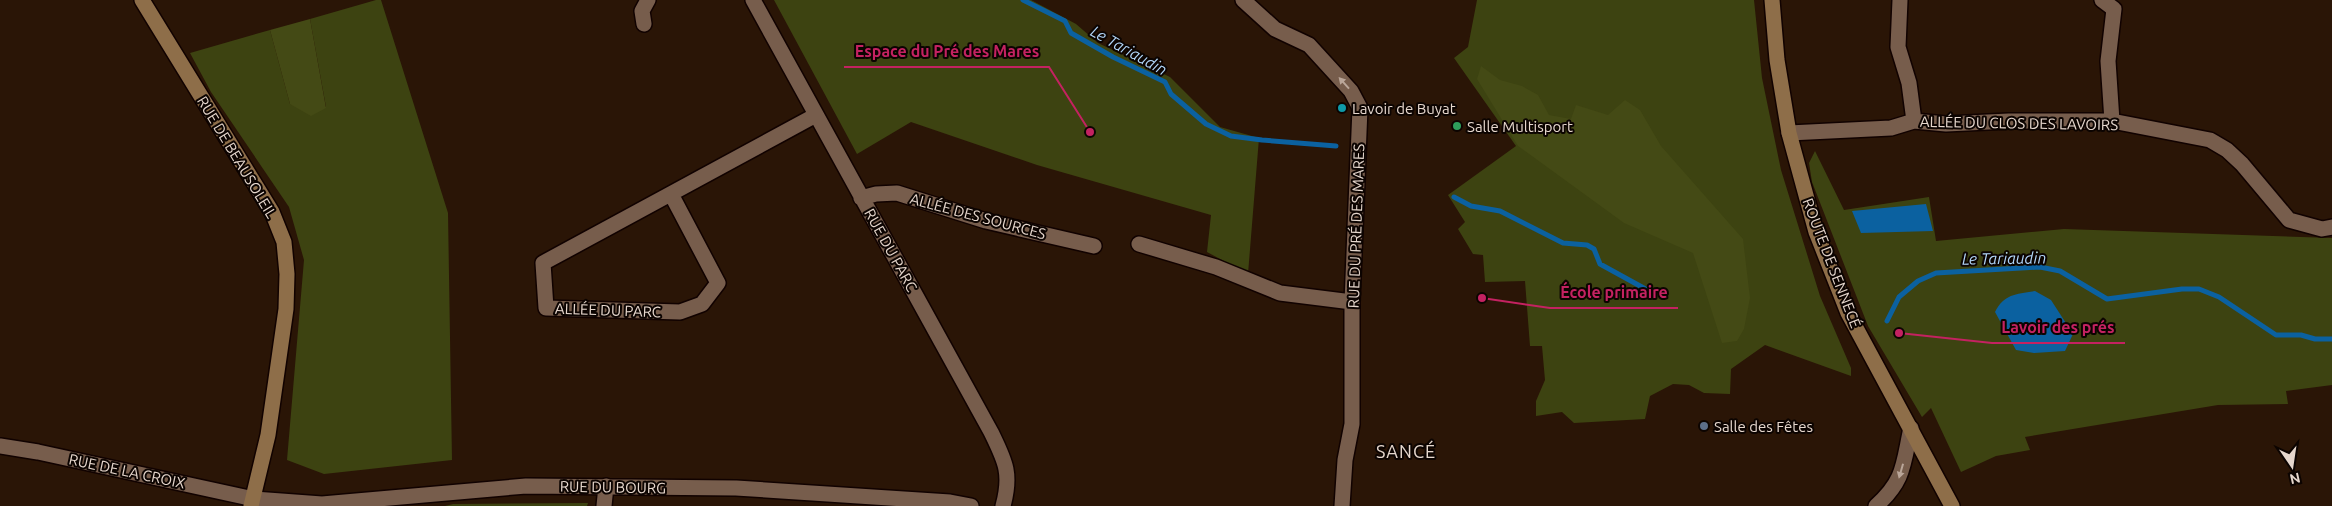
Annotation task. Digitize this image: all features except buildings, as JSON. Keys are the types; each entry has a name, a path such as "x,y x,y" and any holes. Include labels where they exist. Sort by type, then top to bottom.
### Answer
{"street":[{"name":"RUE DE BEAUSOLEIL","path":"142,0 272,212 284,242 287,274 286,309 268,435 253,502"},
{"path":"644,24 642,11 648,0"},
{"name":"RUE DU PARC","path":"753,0 991,432 1007,465 1007,491 1003,506"},
{"name":"RUE DU PRÉ DES MARES","path":"1243,0 1275,29 1309,45 1351,91 1360,108 1352,302 1352,424 1345,460 1342,506"},
{"name":"ROUTE DE SENNECÉ","path":"1772,0 1777,60 1789,133 1816,232 1848,313 1952,506"},
{"path":"1900,0 1898,47 1910,83 1914,121"},
{"path":"2102,0 2114,9 2108,61 2112,121"},
{"name":"ALLÉE DU PARC","path":"671,194 718,283 702,304 680,312 546,308 543,262 816,115"},
{"name":"ALLÉE DU CLOS DES LAVOIRS","path":"1789,133 1891,128 1914,121 1946,124 2009,121 2112,121 2210,140 2227,150 2242,164 2289,220 2322,229 2332,227"},
{"name":"ALLÉE DES SOURCES","path":"862,198 876,194 897,193 986,222 1094,246"},
{"path":"1139,244 1216,267 1280,293 1352,302"},
{"path":"1876,506 1890,493 1898,481 1910,428"},
{"name":"RUE DE LA CROIX","path":"0,446 38,452 253,502"},
{"name":"RUE DU BOURG","path":"253,502 322,504 526,486 606,486 736,488 950,502 971,506"},
{"path":"604,506 606,486"}],"green space":[{"path":"381,0 448,213 452,460 324,474 287,460 304,260 289,207 211,92 190,53 270,30 290,104 326,107 310,19"},
{"path":"774,0 1031,0 1076,24 1098,43 1170,77 1220,127 1259,138 1248,274 1207,252 1211,215 1037,165 911,122 857,154"},
{"path":"1477,0 1754,0 1762,78 1781,170 1820,296 1851,368 1851,376 1765,345 1731,369 1730,394 1704,393 1689,385 1673,384 1650,396 1645,419 1574,423 1562,412 1536,416 1536,401 1545,380 1542,346 1530,346 1525,281 1485,282 1483,255 1473,254 1458,229 1465,222 1448,195 1516,146 1454,58 1468,47"},
{"path":"310,19 326,108 311,116 290,104 270,30"},
{"path":"1481,66 1500,80 1522,86 1538,95 1549,115 1571,119 1576,105 1608,115 1625,100 1640,110 1661,146 1743,239 1750,298 1744,329 1737,341 1722,343 1693,253 1624,223 1518,146 1477,79"},
{"path":"1815,151 1844,210 1929,197 1936,241 2064,229 2332,238 2332,385 2286,391 2288,404 2218,405 2025,437 2030,450 1996,456 1961,472 1931,408 1922,417 1868,326 1812,182 1809,163"},
{"path":"588,503 587,506 445,506 453,504"}],"water":[{"path":"1926,204 1933,231 1861,233 1852,211"},
{"path":"2035,291 2051,300 2073,334 2065,351 2034,353 2016,350 1995,312 2007,298 2016,294"}],"waterway":[{"name":"Le Tariaudin","path":"1023,0 1065,21 1071,33 1113,57 1165,82 1171,94 1206,124 1231,136 1336,146"},
{"name":"Le Tariaudin","path":"1454,197 1471,206 1500,211 1563,243 1587,245 1594,249 1600,264 1651,292"},
{"name":"Le Tariaudin","path":"1887,321 1899,297 1918,281 1936,273 2040,267 2060,271 2107,299 2182,289 2199,289 2219,297 2276,335 2301,335 2315,339 2332,339"}],"place":[{"name":"Lavoir de Buyat","path":"1342,108"},
{"name":"Salle Multisport","path":"1457,126"},
{"name":"Espace du Pré des Mares","path":"1090,132"},
{"name":"École primaire","path":"1482,298"},
{"name":"Lavoir des prés","path":"1899,333"},
{"name":"Salle des Fêtes","path":"1704,426"}],"district":[{"name":"SANCÉ","path":"1406,451"}]}
